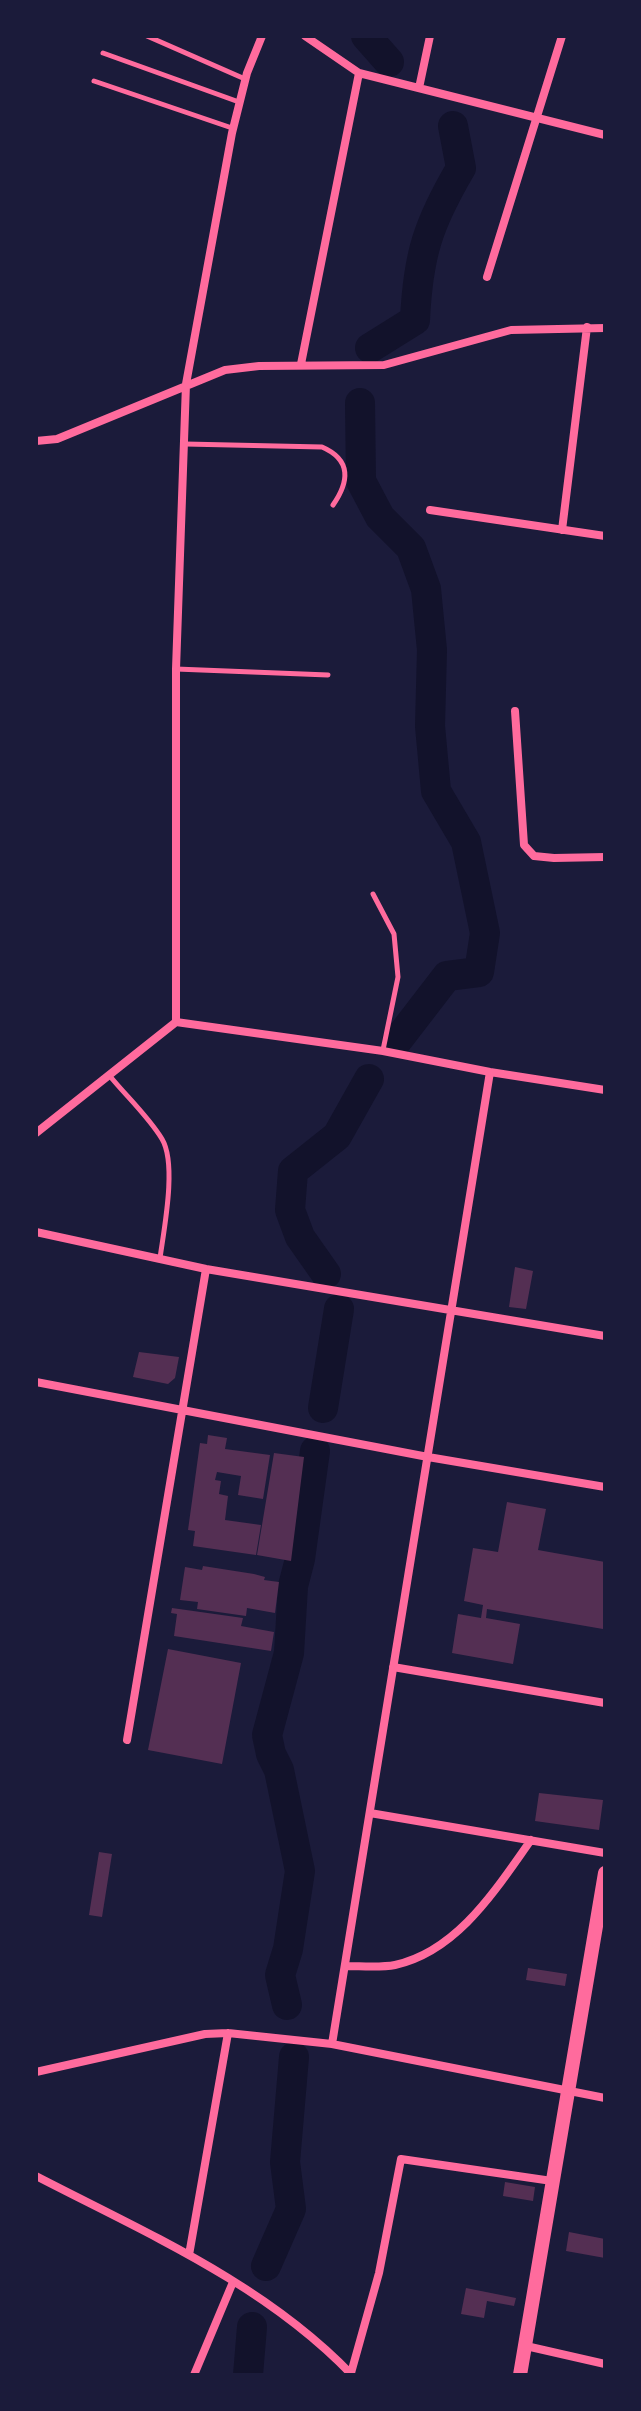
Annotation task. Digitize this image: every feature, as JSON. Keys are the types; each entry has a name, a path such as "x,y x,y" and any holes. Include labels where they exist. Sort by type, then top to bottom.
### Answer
{"main road":[{"path":"520,2375 605,1873"}],"street":[{"path":"176,1022 176,669 186,384 233,128 262,36"},
{"path":"305,36 359,73 605,135"},
{"path":"419,88 430,36"},
{"path":"487,277 562,36"},
{"path":"301,364 359,73"},
{"path":"562,530 587,327"},
{"path":"36,441 57,439 225,370 301,364 384,365 511,330 605,328"},
{"path":"430,510 605,536"},
{"path":"515,711 524,845 534,856 605,857"},
{"path":"36,1133 176,1022 383,1051 605,1090"},
{"path":"332,2044 490,1072"},
{"path":"36,1232 206,1269 605,1336"},
{"path":"127,1740 206,1269"},
{"path":"36,1382 428,1457 605,1487"},
{"path":"393,1667 605,1703"},
{"path":"370,1813 605,1853"},
{"path":"345,1966 395,1965 436,1947 466,1923 493,1893 531,1840"},
{"path":"36,2072 205,2034 228,2033 332,2044 605,2098"},
{"path":"189,2255 228,2033"},
{"path":"36,2176 189,2255 278,2309 352,2374 379,2273 401,2159 552,2181"},
{"path":"194,2375 233,2282"},
{"path":"526,2346 605,2364"}],"lane":[{"path":"147,36 246,79"},
{"path":"103,53 240,103"},
{"path":"94,81 233,128"},
{"path":"184,444 322,447 333,452 342,463 345,479 342,492 333,505"},
{"path":"176,669 328,675"},
{"path":"373,894 394,934 398,977 383,1051"},
{"path":"109,1075 162,1139 168,1153 168,1187 160,1259"}],"building":[{"path":"515,1267 533,1271 526,1309 509,1307"},
{"path":"139,1352 179,1357 175,1378 168,1384 133,1377"},
{"path":"208,1435 227,1438 225,1449 270,1455 263,1499 238,1495 241,1476 217,1472 215,1480 221,1481 219,1494 228,1496 225,1520 261,1525 256,1555 193,1546 195,1531 188,1530 200,1443 207,1444"},
{"path":"274,1453 304,1457 291,1561 257,1555"},
{"path":"507,1502 546,1509 538,1550 605,1562 603,1629 487,1609 486,1618 520,1624 513,1664 452,1653 458,1614 481,1618 483,1605 464,1601 473,1548 498,1552"},
{"path":"203,1566 254,1574 265,1577 264,1580 279,1582 275,1613 247,1608 246,1616 197,1609 198,1602 180,1600 185,1567 202,1570"},
{"path":"172,1608 243,1618 241,1626 274,1632 271,1651 174,1636 177,1614 171,1613"},
{"path":"168,1649 241,1663 222,1764 148,1750"},
{"path":"539,1793 603,1800 599,1830 535,1821"},
{"path":"99,1852 112,1854 102,1917 89,1915"},
{"path":"528,1968 567,1974 565,1986 526,1980"},
{"path":"505,2182 535,2187 533,2201 503,2196"},
{"path":"569,2232 605,2239 605,2258 566,2251"},
{"path":"466,2288 516,2298 514,2306 487,2301 484,2318 461,2314"}],"waterway":[{"path":"366,36 389,62"},
{"path":"370,348 415,320 419,277 427,241 440,206 461,168 453,126"},
{"path":"360,403 361,481 380,517 411,548 426,589 432,650 430,726 436,791 466,842 485,933 479,972 447,976 397,1041"},
{"path":"326,1274 300,1237 290,1210 293,1171 337,1136 369,1079"},
{"path":"323,1408 339,1309"},
{"path":"287,2005 280,1975 288,1949 300,1871 279,1770 267,1735 289,1653 293,1586 300,1559 315,1451"},
{"path":"266,2266 291,2209 285,2162 294,2057"},
{"path":"248,2375 252,2327"}]}
